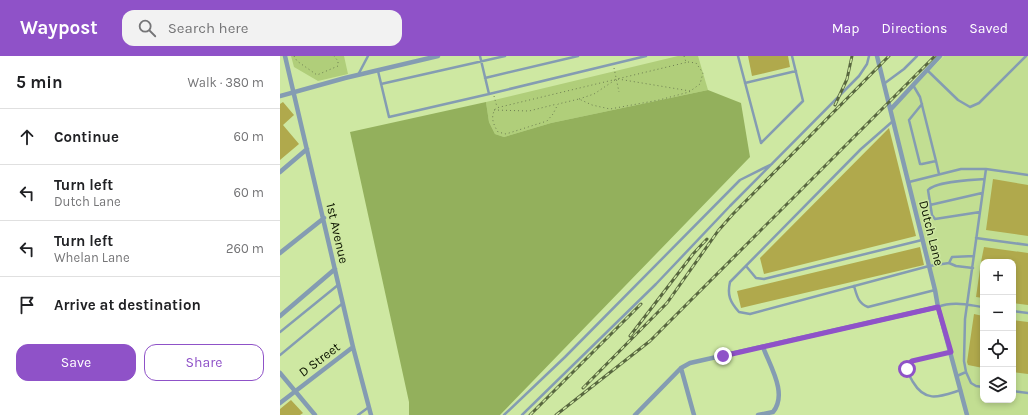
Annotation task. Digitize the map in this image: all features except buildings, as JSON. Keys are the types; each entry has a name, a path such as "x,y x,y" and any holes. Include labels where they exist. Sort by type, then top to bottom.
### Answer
{"street":[{"name":"1st Avenue","path":"285,56 353,347 371,415"},
{"path":"280,96 357,75 438,56"},
{"name":"Dutch Lane","path":"877,56 894,120 938,307 961,390 966,414"},
{"path":"891,109 940,56"},
{"path":"280,172 307,149"},
{"path":"280,253 324,218"},
{"path":"280,316 335,269"},
{"path":"635,415 680,368 690,364 938,307"},
{"name":"D Street","path":"280,403 353,347"},
{"path":"758,415 773,412 779,402 779,390 763,347"},
{"path":"680,368 694,415"},
{"path":"280,373 315,415"},
{"path":"960,415 966,414"}],"lane":[{"path":"357,75 368,56"},
{"path":"418,61 421,56"},
{"path":"480,56 489,94"},
{"path":"381,84 505,56"},
{"path":"485,78 578,56"},
{"path":"378,71 389,117 644,56"},
{"path":"738,56 761,143 803,101 792,56"},
{"path":"522,415 656,284 859,76 867,64 869,56"},
{"path":"885,83 904,69 917,56"},
{"path":"927,70 958,100 970,107 979,103 1026,56"},
{"path":"745,83 796,71"},
{"path":"913,85 920,97 939,174"},
{"path":"922,104 909,120 920,164 936,160"},
{"path":"894,120 861,149 730,282 728,289 730,302 739,312 750,314 929,266 949,263 956,266 972,268"},
{"path":"504,415 565,357 740,180 774,162"},
{"path":"908,182 961,169 986,169 1028,175"},
{"path":"980,387 971,383 966,372 965,347 967,304 986,169"},
{"path":"980,212 966,213 938,219 932,215 928,190 929,188 959,181 984,179"},
{"path":"930,205 982,193"},
{"path":"976,238 1028,245"},
{"path":"746,266 756,278 764,279 922,240"},
{"path":"949,263 952,257 974,256"},
{"path":"280,332 339,284"},
{"path":"854,286 858,300 868,307 935,290"},
{"path":"280,355 343,303"},
{"path":"938,307 946,304 980,306"},
{"path":"1016,311 1028,313"},
{"path":"951,352 912,361 907,365 907,369 918,390 925,395 941,397 961,390"},
{"path":"957,376 966,372"},
{"path":"1016,391 1028,393"},
{"path":"358,415 369,406"}],"path":[{"path":"294,56 297,61 317,75 338,66 338,61 334,56"},
{"path":"684,56 686,62"},
{"path":"558,104 553,114 547,121 506,134 498,132 493,123 492,112 497,107 686,62 696,63 703,73 700,84 690,91 659,100 610,109 592,105 579,99"},
{"path":"613,64 619,92"},
{"path":"494,110 529,111 579,99 594,94 616,79 690,91"},
{"path":"494,93 497,107"}],"shaded area":[{"path":"291,56 344,56 348,74 318,81 294,67"},
{"path":"678,56 698,56 708,90 551,123 504,137 495,134 489,122 486,102"},
{"path":"944,56 1028,56 1028,415 965,415 891,109"},
{"path":"708,90 741,103 750,157 500,415 409,415 409,402 350,132 486,102 489,122 495,134 504,137 551,123"}],"railway":[{"path":"835,105 847,79 852,56"},
{"path":"583,388 667,303 718,231 733,214 889,56"},
{"path":"556,415 650,341 935,56"},
{"path":"630,336 693,254 707,239"},
{"path":"530,415 641,304"}],"route":[{"path":"723,356 938,307 951,352 912,361 907,365 907,369"}]}
